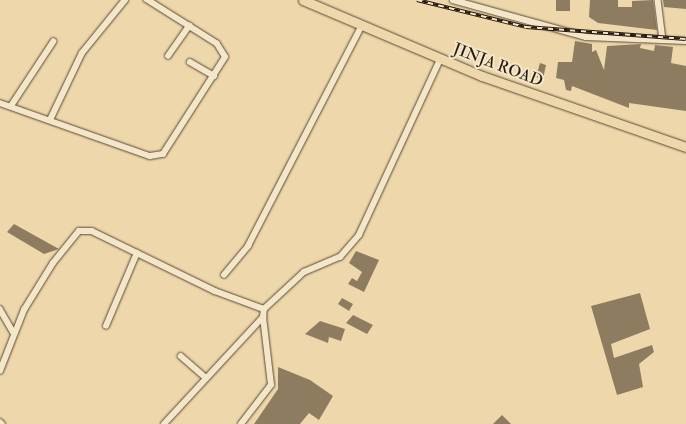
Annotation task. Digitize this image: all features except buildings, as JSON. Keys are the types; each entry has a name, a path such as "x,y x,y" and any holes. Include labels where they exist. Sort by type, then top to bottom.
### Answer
{"highway":[{"name":"JINJA ROAD","path":"303,0 440,60 686,147"}],"street":[{"path":"50,120 82,53 125,0"},
{"path":"0,103 157,157 214,76 225,57 223,49 147,0"},
{"path":"453,0 586,37 686,41"},
{"path":"658,0 664,40"},
{"path":"168,56 190,26"},
{"path":"224,276 248,246 361,27"},
{"path":"11,106 53,42"},
{"path":"242,424 270,385 263,317 264,309 304,272 340,257 359,235 440,60"},
{"path":"190,62 214,76"},
{"path":"0,371 14,333 36,289 75,233 92,232 215,291 264,309"},
{"path":"106,326 137,253"},
{"path":"0,309 14,333"},
{"path":"164,424 204,376 263,317"},
{"path":"181,356 204,376"}],"railway":[{"path":"417,0 526,27 686,39"}]}
